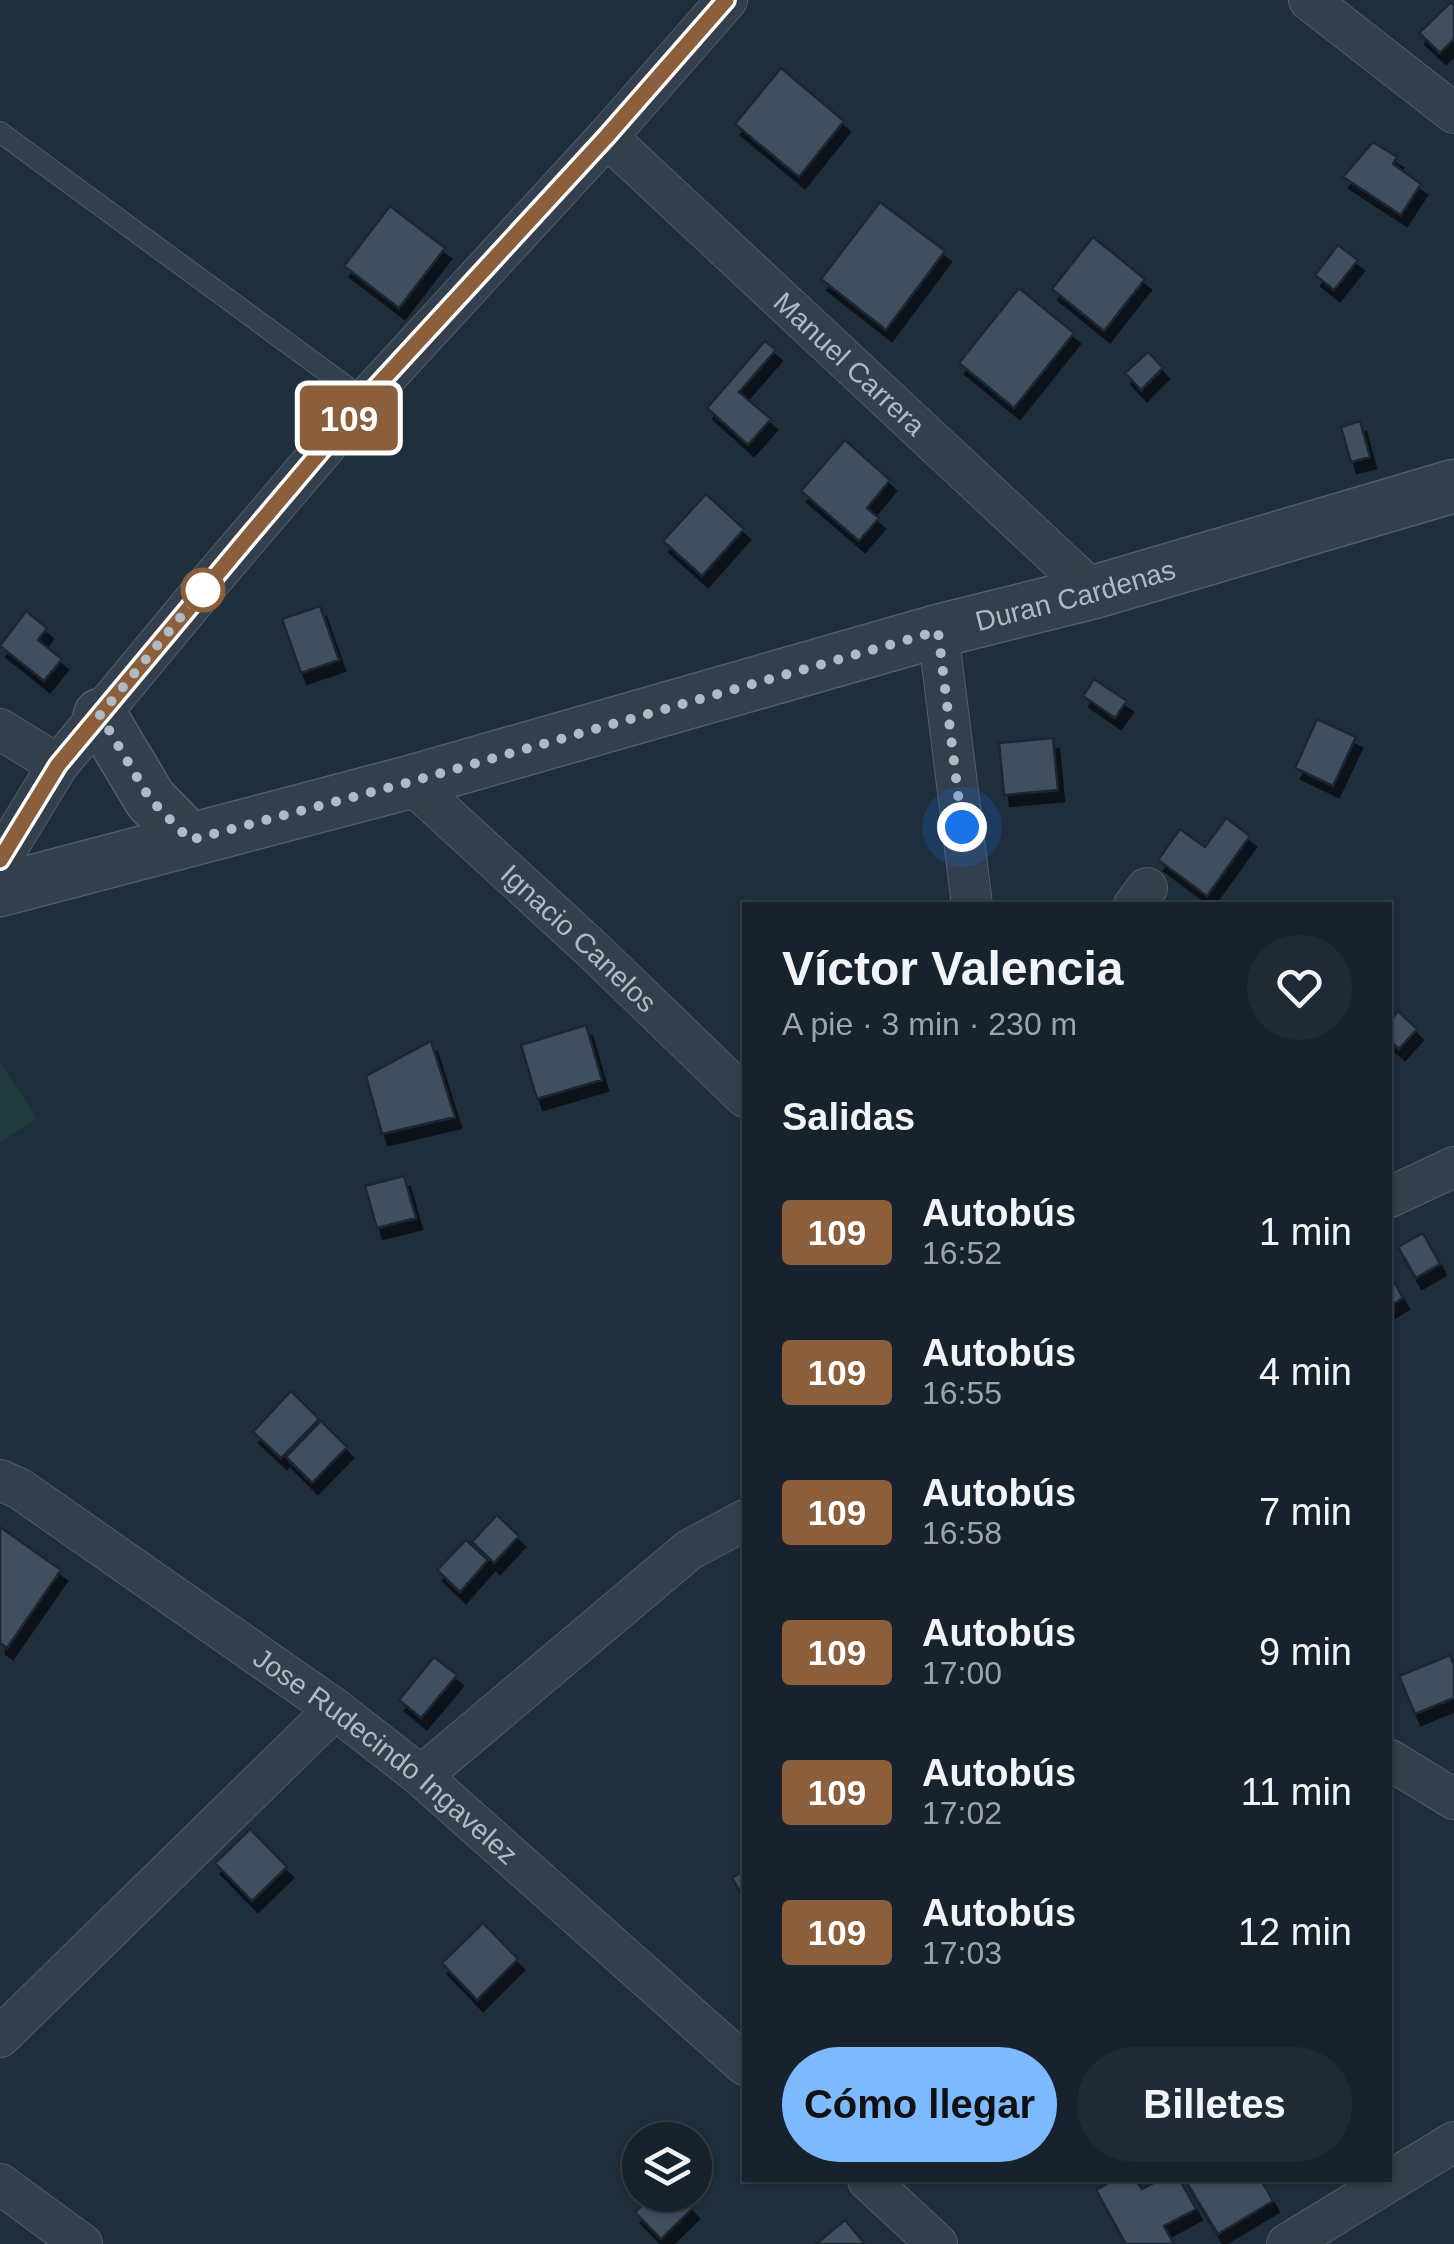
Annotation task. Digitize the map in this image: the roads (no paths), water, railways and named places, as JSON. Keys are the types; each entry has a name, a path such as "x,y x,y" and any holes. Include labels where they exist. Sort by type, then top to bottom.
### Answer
{"street":[{"path":"0,860 58,765 364,400 607,136 726,0"},
{"path":"1309,0 1454,113"},
{"name":"Manuel Carrera","path":"607,136 1094,592"},
{"name":"Duran Cardenas","path":"0,890 410,782 938,631 1094,592 1454,486"},
{"path":"938,631 972,902"},
{"path":"100,715 150,799 190,840"},
{"path":"0,729 58,765"},
{"name":"Ignacio Canelos","path":"410,782 742,1094"},
{"path":"1392,1196 1454,1167"},
{"name":"Jose Rudecindo Ingavelez","path":"0,1480 20,1489 335,1710 421,1776 742,2063"},
{"path":"421,1776 689,1550 742,1522"},
{"path":"0,2037 335,1710"},
{"path":"1392,1761 1454,1799"},
{"path":"1392,2180 1454,2142"},
{"path":"870,2182 937,2244"},
{"path":"1287,2244 1389,2182"},
{"path":"0,2184 82,2244"}],"lane":[{"path":"0,132 364,400"}]}
